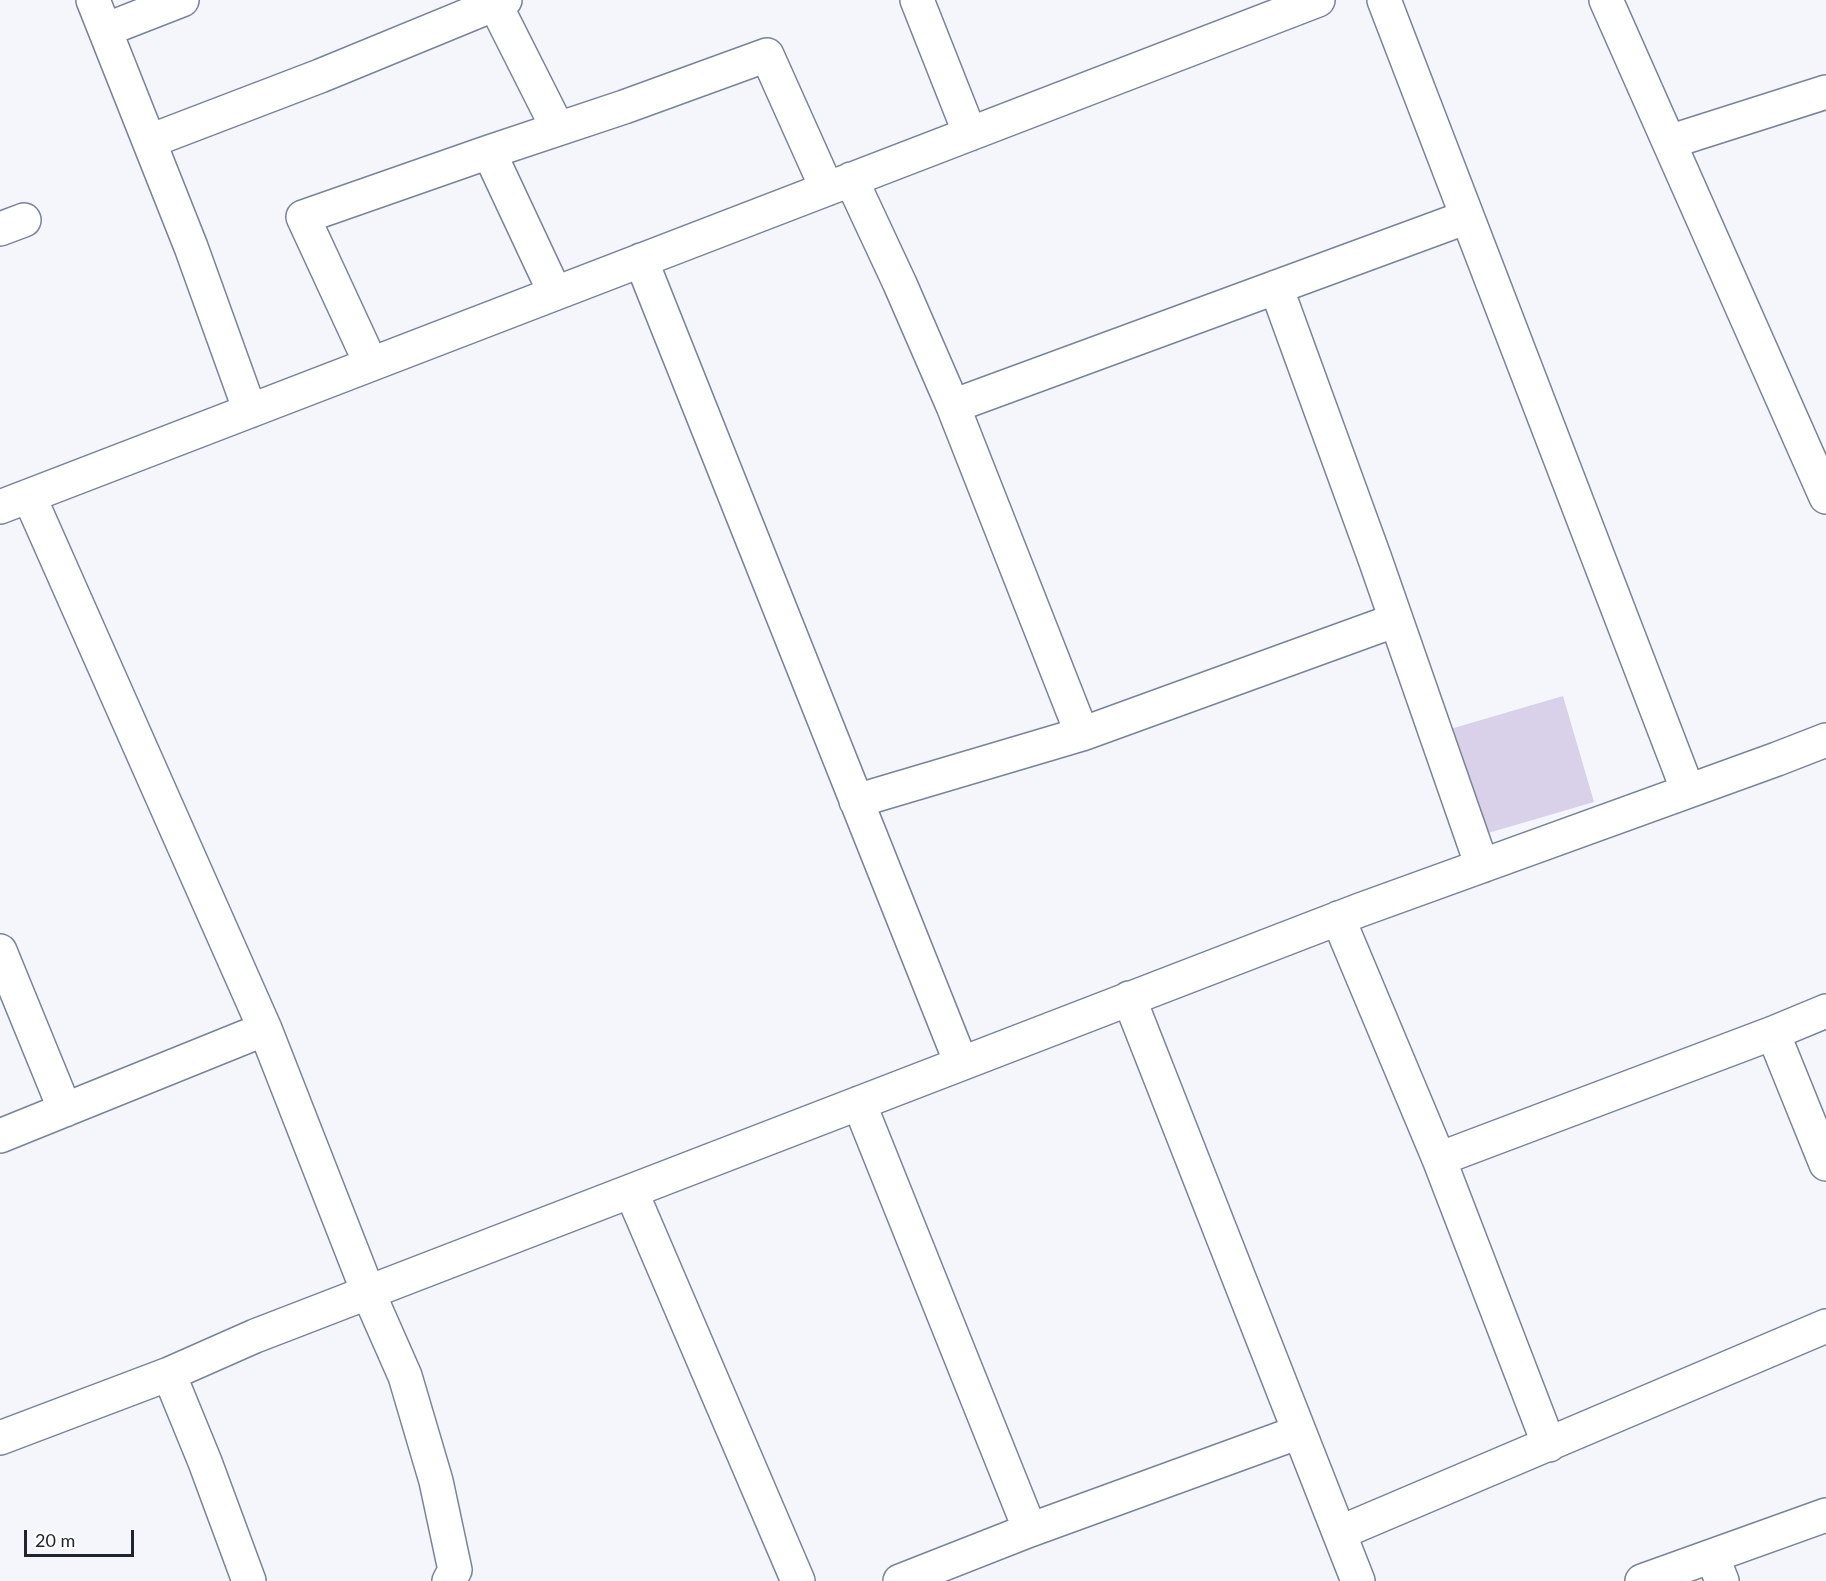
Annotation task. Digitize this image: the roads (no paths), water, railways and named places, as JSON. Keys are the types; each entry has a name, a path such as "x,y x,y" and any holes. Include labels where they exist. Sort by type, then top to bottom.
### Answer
{"street":[{"path":"93,0 191,247 250,411"},
{"path":"105,30 182,0"},
{"path":"917,0 970,134"},
{"path":"449,1581 454,1570 436,1480 405,1376 368,1292 265,1029 15,501 1318,0"},
{"path":"1384,0 1688,791"},
{"path":"1606,0 1669,142 1814,437 1826,497"},
{"path":"150,141 320,76 500,2 558,129"},
{"path":"371,364 303,217 767,55 839,184 900,284 953,406 1082,735"},
{"path":"1669,142 1826,92"},
{"path":"489,152 555,293"},
{"path":"953,406 1467,217"},
{"path":"641,260 961,1063"},
{"path":"1276,287 1482,866"},
{"path":"856,801 1082,735 1396,620"},
{"path":"0,1438 169,1374 255,1336 368,1292 1338,918 1826,740"},
{"path":"1338,918 1439,1159 1549,1445"},
{"path":"0,951 65,1110"},
{"path":"1129,998 1358,1581"},
{"path":"1439,1159 1826,1011"},
{"path":"0,1136 265,1029"},
{"path":"1773,1033 1826,1164"},
{"path":"859,1103 1030,1530"},
{"path":"631,1191 798,1581"},
{"path":"1339,1533 1826,1326"},
{"path":"169,1374 205,1462 249,1581"},
{"path":"900,1581 1030,1530 1299,1432"},
{"path":"1642,1581 1717,1569 1826,1515"}]}
